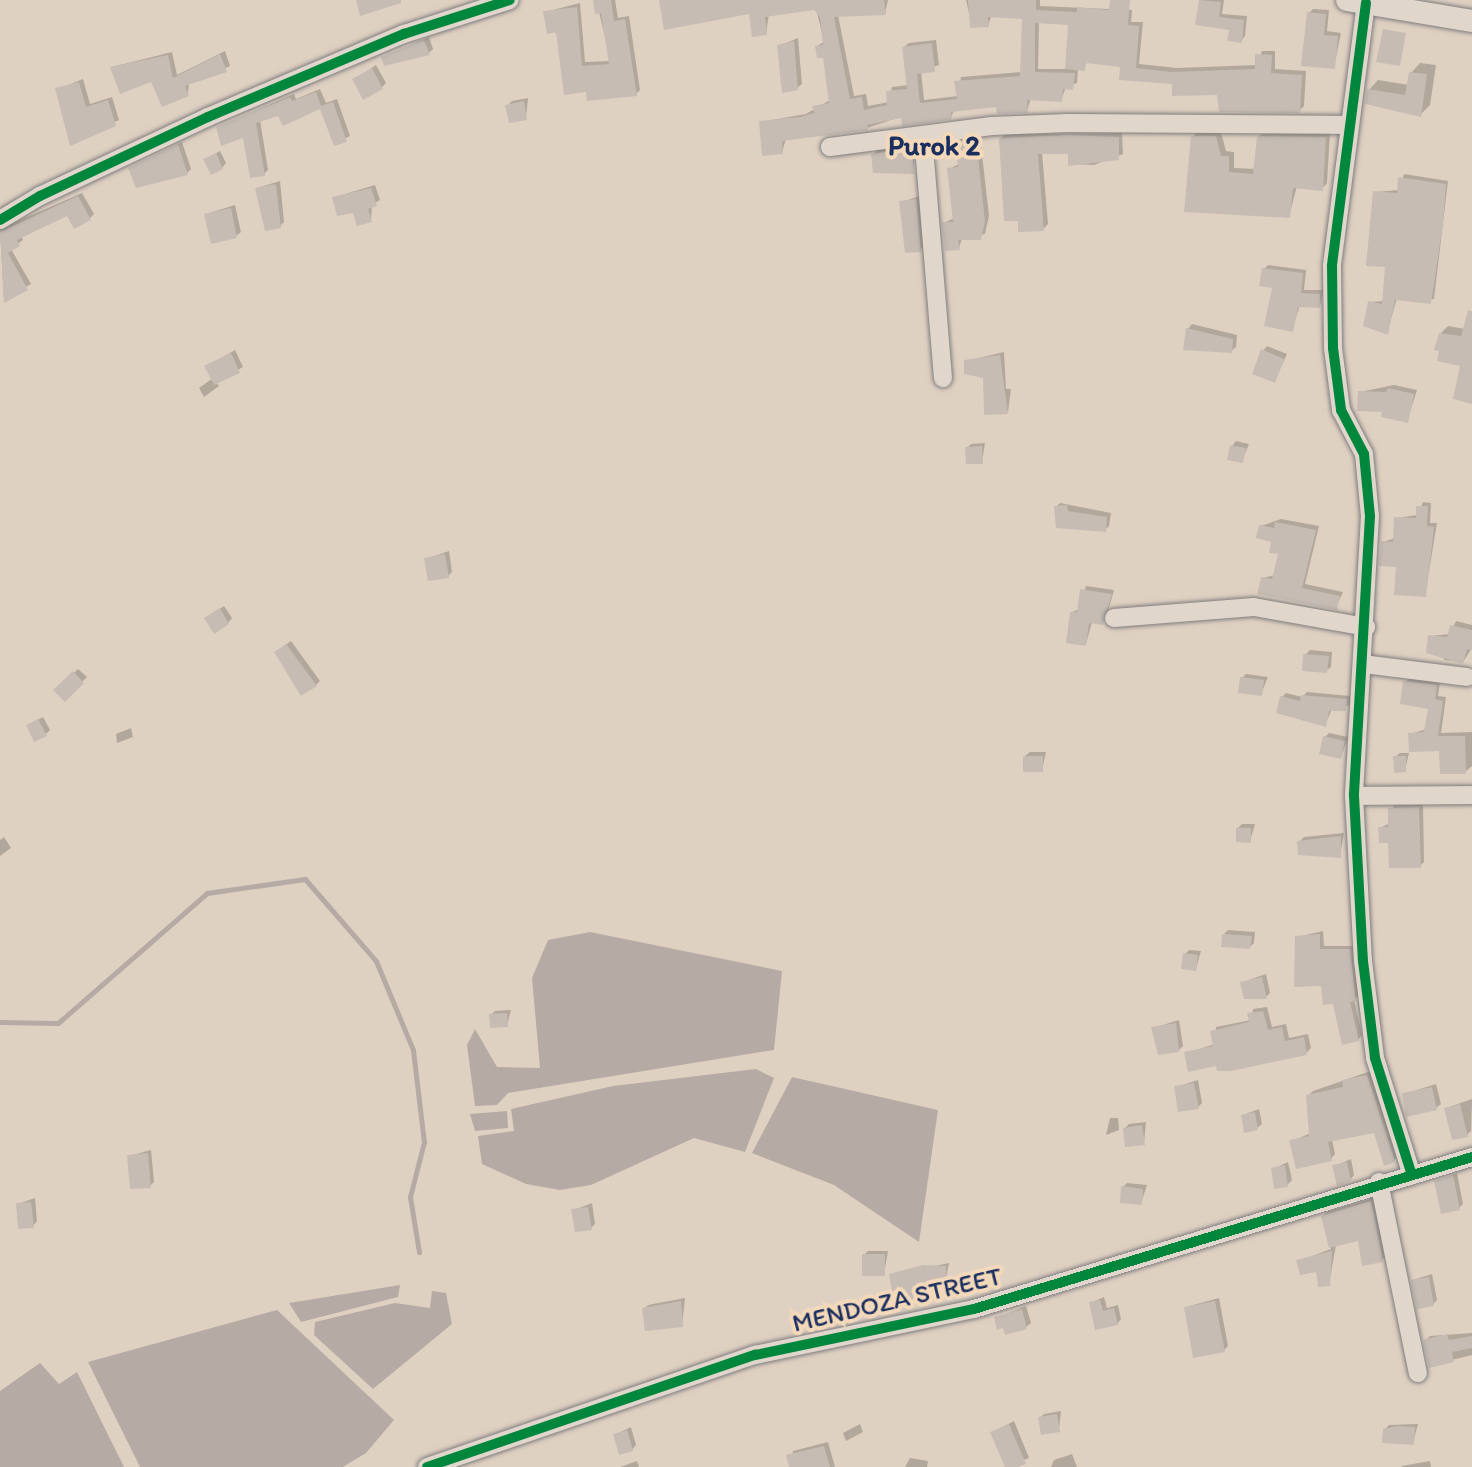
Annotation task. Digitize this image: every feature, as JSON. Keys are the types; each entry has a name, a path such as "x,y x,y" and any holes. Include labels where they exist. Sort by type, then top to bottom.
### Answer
{"main road":[{"path":"1356,2 1472,21"}],"street":[{"path":"0,220 40,196 208,117 404,34 510,0"},
{"path":"1356,2 1332,266 1333,348 1341,410 1364,454 1371,560 1354,796 1355,871 1375,1058 1411,1172"},
{"path":"830,147 923,135 1068,123 1347,125"},
{"path":"923,135 943,378"},
{"path":"1114,618 1254,607 1366,627"},
{"path":"1363,664 1467,677"},
{"path":"1354,796 1472,795"},
{"name":"MENDOZA STREET","path":"427,1467 755,1355 974,1309 1411,1172 1472,1157"},
{"path":"1379,1182 1418,1373"}],"shaded area":[{"path":"590,932 782,971 774,1050 508,1093 497,1105 475,1106 467,1045 475,1029 497,1067 540,1068 532,978 548,940"},
{"path":"756,1069 774,1078 745,1152 694,1138 591,1185 560,1190 526,1184 482,1164 478,1136 514,1131 511,1109 613,1086"},
{"path":"792,1077 938,1110 919,1242 834,1185 752,1153"},
{"path":"507,1111 508,1128 475,1131 470,1114"},
{"path":"400,1285 398,1297 301,1322 289,1303"},
{"path":"432,1291 446,1293 452,1324 373,1389 314,1335 315,1322 395,1303 430,1308"},
{"path":"277,1310 394,1420 366,1453 343,1467 140,1467 88,1362"},
{"path":"40,1363 59,1384 77,1372 124,1467 0,1467 0,1391"}],"building":[{"path":"356,0 401,0 401,3 360,16"},
{"path":"593,0 611,0 614,21 625,19 637,96 587,101 586,92 564,95 556,32 547,34 543,11 577,7 582,66 609,64 601,13 595,14"},
{"path":"659,0 884,0 886,15 834,17 850,99 862,97 864,110 887,105 886,91 907,89 902,47 932,43 935,72 917,74 920,103 957,99 954,81 1020,76 1022,19 988,17 989,27 970,28 968,0 1036,0 1036,10 1077,12 1077,7 1109,10 1110,0 1130,0 1128,25 1139,26 1136,68 1171,72 1255,69 1255,54 1272,55 1271,73 1302,75 1300,113 1219,112 1217,95 1172,96 1172,84 1119,80 1120,67 1086,63 1085,71 1065,69 1068,25 1035,23 1035,72 1075,73 1073,90 1063,89 1062,102 1027,100 1028,113 997,114 996,107 951,112 952,119 902,126 901,118 867,125 868,130 782,141 783,154 762,156 759,121 800,117 814,113 812,106 829,103 823,58 817,58 815,46 823,45 820,17 814,10 765,17 767,35 752,37 749,14 664,30"},
{"path":"1199,0 1221,2 1219,17 1244,20 1242,43 1227,41 1229,30 1195,25"},
{"path":"1307,12 1326,14 1324,35 1338,36 1335,69 1301,66"},
{"path":"1383,29 1406,33 1400,66 1376,62"},
{"path":"424,40 430,55 384,66 381,57"},
{"path":"794,41 798,90 782,93 777,45"},
{"path":"220,54 227,72 185,86 189,96 162,107 151,82 120,94 110,67 168,55 173,78"},
{"path":"372,68 383,89 363,100 352,79"},
{"path":"1409,72 1427,74 1421,117 1365,104 1367,89 1405,95"},
{"path":"79,82 86,107 108,100 116,126 70,146 55,88"},
{"path":"316,92 321,106 333,102 347,142 334,146 320,109 283,126 278,116 256,123 265,176 250,178 243,138 221,146 216,127 290,97 292,101"},
{"path":"524,101 527,120 509,123 505,105"},
{"path":"1068,135 1119,137 1119,160 1068,166 1068,154 1038,154 1044,231 1018,232 1018,221 1004,221 999,138"},
{"path":"1191,136 1216,136 1221,156 1229,156 1229,172 1253,174 1257,136 1326,137 1323,191 1293,188 1290,218 1184,212"},
{"path":"976,140 985,221 981,240 958,240 960,250 945,251 942,222 953,222 947,168 958,167 955,143"},
{"path":"178,144 188,175 136,188 128,168"},
{"path":"912,148 914,174 873,173 871,154"},
{"path":"216,153 223,169 211,175 203,159"},
{"path":"1398,177 1446,184 1431,304 1395,300 1388,335 1363,326 1368,301 1382,304 1385,267 1366,266 1373,191 1397,193"},
{"path":"276,184 281,228 265,231 255,188"},
{"path":"371,188 377,206 368,209 372,222 357,226 353,213 337,216 332,197"},
{"path":"78,196 91,220 74,229 67,216 17,240 20,246 8,253 28,290 4,303 0,232"},
{"path":"916,199 921,252 905,253 899,201"},
{"path":"231,208 237,238 211,244 204,214"},
{"path":"1262,268 1303,273 1301,293 1320,294 1320,308 1298,307 1293,332 1264,326 1272,288 1259,286"},
{"path":"1468,310 1472,311 1472,404 1453,399 1460,366 1437,361 1439,351 1434,350 1439,333 1461,336"},
{"path":"1186,328 1233,339 1232,353 1183,350"},
{"path":"1261,349 1284,359 1275,383 1252,374"},
{"path":"231,353 240,373 214,385 204,366"},
{"path":"1000,355 1008,414 984,415 983,378 964,374 964,360"},
{"path":"1388,388 1414,394 1408,423 1381,417 1382,412 1357,411 1358,391 1386,392"},
{"path":"1230,445 1246,448 1243,463 1227,460"},
{"path":"982,446 983,464 966,464 965,447"},
{"path":"1067,505 1068,511 1107,517 1106,532 1056,528 1054,506"},
{"path":"1416,506 1428,506 1427,526 1434,527 1426,597 1394,595 1396,567 1379,566 1381,541 1393,542 1394,517 1416,518"},
{"path":"1275,522 1316,530 1302,588 1340,596 1337,610 1257,594 1261,577 1272,579 1278,554 1269,553 1271,542 1256,538 1259,525 1274,528"},
{"path":"445,554 449,578 428,581 424,558"},
{"path":"1080,589 1112,594 1103,625 1089,623 1086,646 1066,643 1070,612 1077,612"},
{"path":"220,608 229,624 214,634 204,618"},
{"path":"1450,625 1472,630 1472,650 1467,649 1463,664 1426,653 1428,635 1447,637"},
{"path":"286,644 317,686 301,696 274,652"},
{"path":"1303,654 1329,656 1327,673 1302,671"},
{"path":"73,671 84,683 65,702 53,690"},
{"path":"1240,677 1264,680 1262,696 1238,693"},
{"path":"1403,681 1437,685 1435,699 1443,701 1438,736 1465,736 1466,774 1440,774 1439,751 1409,752 1408,733 1424,732 1428,709 1400,704"},
{"path":"1301,695 1347,699 1346,711 1329,711 1326,727 1276,713 1280,696 1300,701"},
{"path":"38,719 47,736 34,742 26,725"},
{"path":"1323,736 1345,741 1341,759 1319,754"},
{"path":"1023,756 1043,756 1043,772 1023,772"},
{"path":"1393,756 1406,756 1406,772 1394,773"},
{"path":"1419,807 1421,868 1389,868 1388,843 1379,843 1378,827 1388,827 1388,808"},
{"path":"1236,828 1251,828 1251,843 1236,842"},
{"path":"1341,836 1341,858 1298,855 1297,841"},
{"path":"1222,934 1252,936 1250,949 1221,947"},
{"path":"1320,934 1320,949 1350,949 1356,1001 1350,1002 1359,1041 1342,1045 1333,1004 1323,1005 1321,986 1294,987 1295,936"},
{"path":"1183,953 1198,955 1196,971 1181,969"},
{"path":"1262,977 1267,999 1244,999 1240,982"},
{"path":"1263,1011 1268,1030 1282,1027 1285,1041 1304,1037 1307,1055 1231,1071 1217,1071 1216,1066 1188,1072 1184,1052 1213,1046 1210,1031 1249,1022 1247,1013"},
{"path":"507,1013 508,1027 490,1028 489,1014"},
{"path":"1176,1023 1179,1052 1158,1055 1151,1027"},
{"path":"1367,1075 1395,1162 1384,1166 1374,1133 1328,1142 1332,1161 1296,1169 1289,1140 1309,1136 1306,1095 1343,1087 1342,1080"},
{"path":"1194,1083 1199,1109 1178,1112 1174,1086"},
{"path":"1432,1087 1437,1110 1406,1117 1402,1093"},
{"path":"1460,1104 1468,1137 1452,1140 1444,1108"},
{"path":"1255,1112 1258,1130 1244,1133 1241,1115"},
{"path":"1142,1125 1145,1145 1125,1147 1123,1128"},
{"path":"148,1153 151,1188 130,1189 127,1155"},
{"path":"1347,1162 1351,1181 1337,1186 1332,1165"},
{"path":"1285,1165 1288,1187 1274,1189 1271,1168"},
{"path":"1453,1175 1460,1210 1441,1214 1434,1181"},
{"path":"1121,1186 1143,1189 1142,1205 1120,1203"},
{"path":"1371,1201 1383,1262 1362,1266 1358,1241 1329,1248 1321,1216"},
{"path":"31,1202 34,1228 18,1229 16,1203"},
{"path":"588,1207 592,1230 575,1232 571,1209"},
{"path":"1332,1251 1330,1286 1318,1287 1316,1272 1300,1275 1296,1260"},
{"path":"862,1254 885,1254 885,1276 862,1276"},
{"path":"923,1265 946,1266 946,1285 914,1284 914,1299 894,1302 889,1274"},
{"path":"1429,1277 1434,1306 1417,1309 1411,1280"},
{"path":"1100,1300 1103,1311 1114,1308 1118,1325 1095,1330 1089,1302"},
{"path":"681,1301 683,1327 645,1331 642,1308"},
{"path":"1215,1301 1225,1352 1193,1358 1184,1307"},
{"path":"1022,1309 1027,1329 1005,1335 1003,1328 997,1330 994,1317"},
{"path":"1447,1334 1449,1340 1472,1336 1472,1348 1452,1352 1454,1362 1429,1368 1423,1340"},
{"path":"1057,1414 1060,1432 1041,1435 1038,1417"},
{"path":"1009,1424 1026,1464 1018,1467 1005,1467 990,1432"},
{"path":"1415,1427 1414,1445 1382,1443 1383,1429"},
{"path":"627,1430 633,1451 619,1455 613,1434"},
{"path":"824,1446 830,1467 789,1467 786,1455"}],"waterway":[{"path":"0,1022 58,1023 207,893 305,879 376,961 413,1050 424,1142 410,1197 419,1252"}],"cycle path":[{"path":"0,220 40,196 208,117 404,34 510,0"},
{"path":"1366,3 1332,266 1333,348 1341,410 1364,454 1370,516 1354,796 1363,961 1375,1058 1411,1172"},
{"path":"427,1467 755,1355 974,1309 1472,1157"}],"district":[{"name":"Purok 2","path":"934,145"}]}
